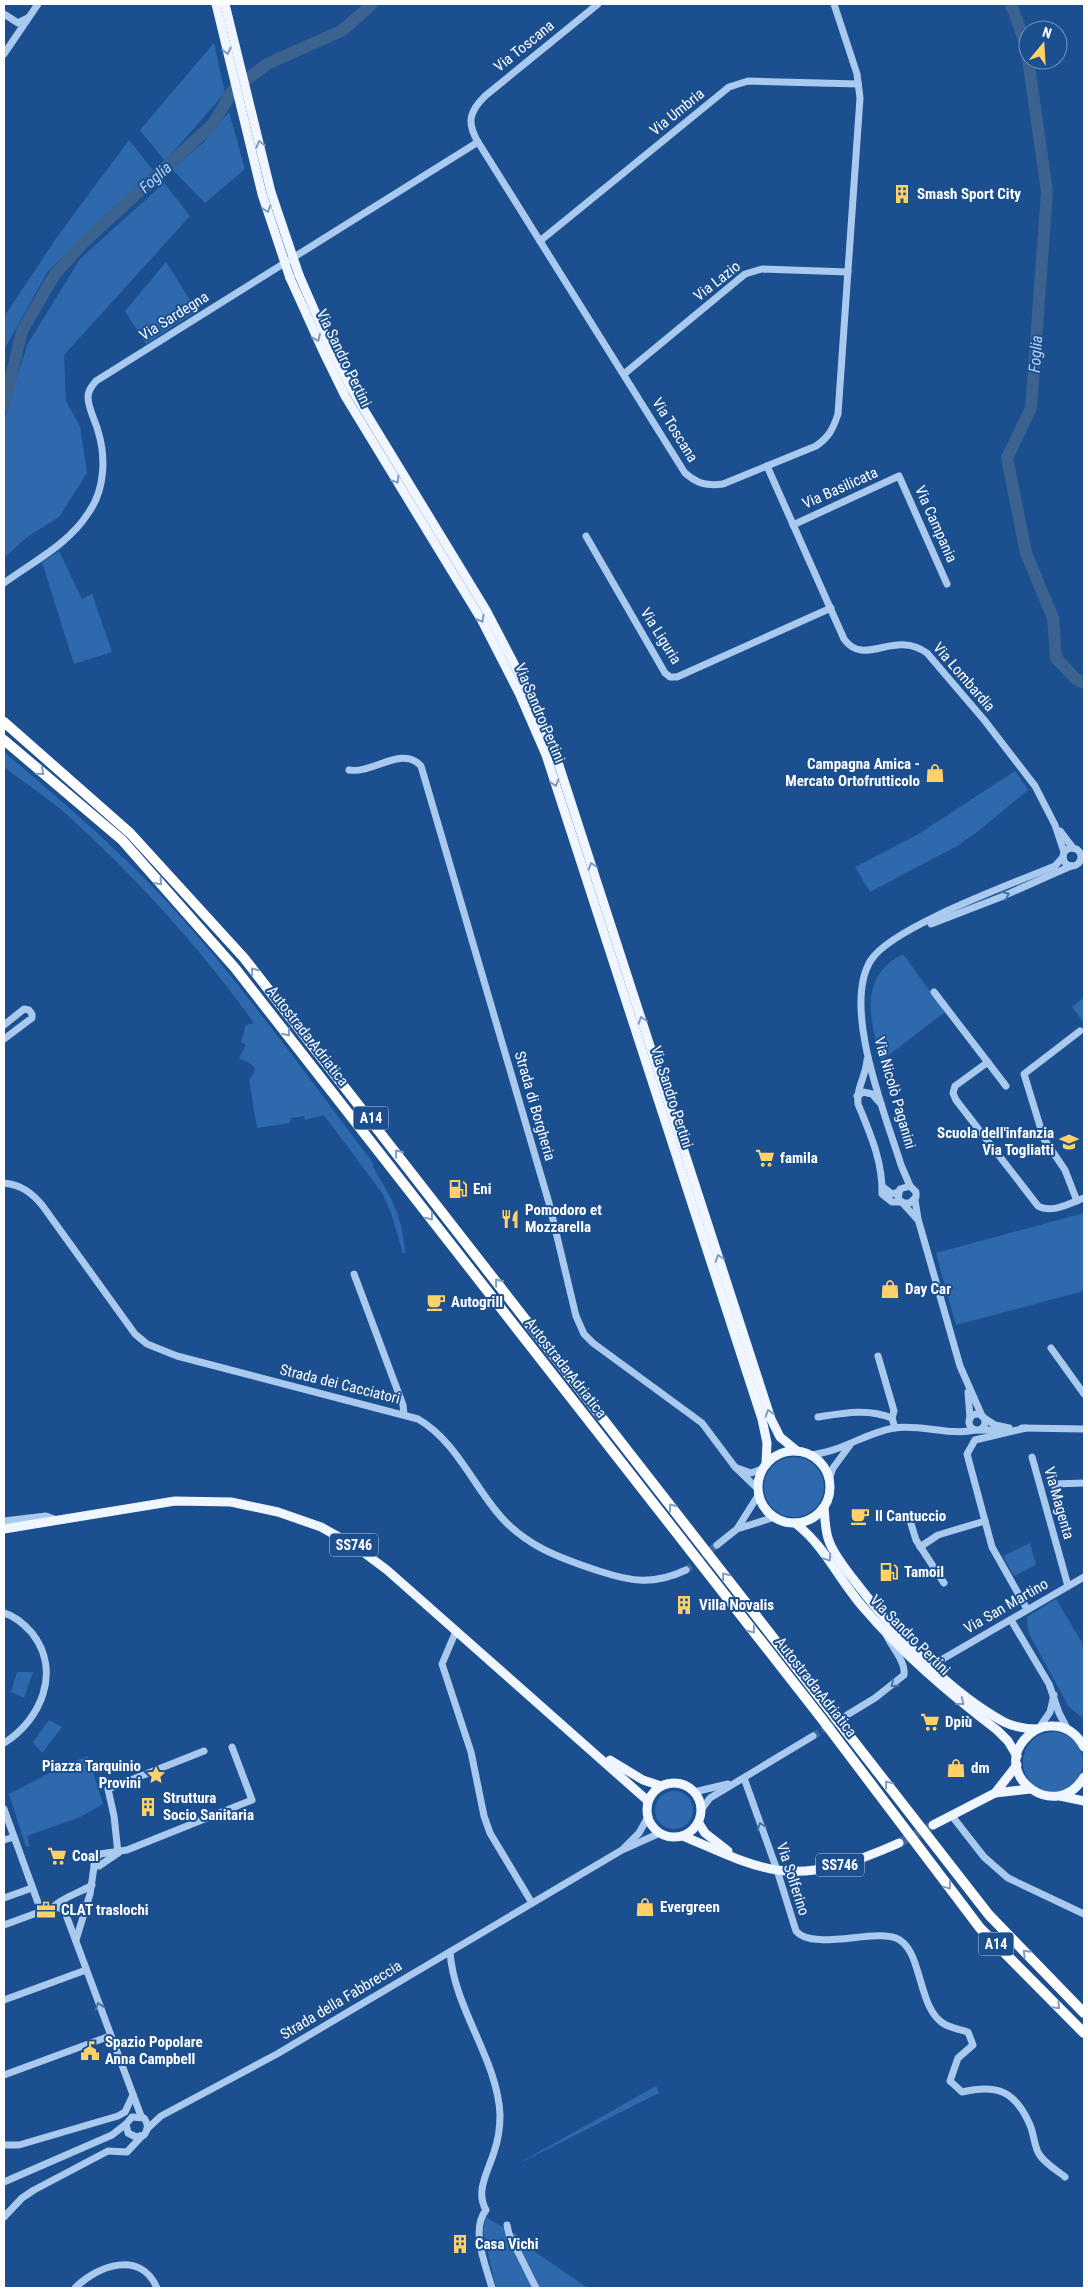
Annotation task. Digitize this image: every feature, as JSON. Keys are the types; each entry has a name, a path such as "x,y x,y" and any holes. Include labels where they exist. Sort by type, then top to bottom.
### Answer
{"highway":[{"name":"Autostrada Adriatica","path":"4,722 130,833 244,958 328,1062 989,1915 1084,2013"},
{"name":"Autostrada Adriatica","path":"4,740 122,840 235,968 827,1725 980,1928 1084,2033"}],"main road":[{"name":"Via Sandro Pertini","path":"216,4 262,194 323,351 346,396 481,619 519,693 546,755 764,1424 767,1443 758,1492"},
{"name":"Via Sandro Pertini","path":"225,4 271,192 295,276 352,390 486,610 523,681 555,753 771,1419 780,1438 797,1451 810,1455"},
{"path":"764,1467 774,1457 785,1452 797,1451"},
{"path":"810,1455 819,1461 829,1480"},
{"name":"Via Sandro Pertini","path":"829,1480 830,1490 824,1508 828,1541 868,1597 899,1633 930,1665 986,1710 1017,1727 1038,1729 1059,1726 1070,1731"},
{"path":"758,1492 768,1511 775,1517"},
{"name":"SS746","path":"58,1520 175,1501 231,1502 278,1512 321,1527 355,1546 387,1570 648,1801"},
{"path":"794,1523 816,1516 824,1508"},
{"name":"Via Sandro Pertini","path":"775,1517 794,1523 811,1535 854,1596 886,1633 923,1670 1008,1741 1017,1761 1019,1774 1030,1789"},
{"path":"4,1529 58,1520"},
{"path":"995,1793 1017,1761 1022,1742 1038,1729"},
{"path":"1070,1731 1084,1732"},
{"path":"1070,1731 1084,1747"},
{"name":"SS746","path":"586,1745 630,1773 661,1786 678,1783 694,1792"},
{"path":"1060,1796 1077,1787 1084,1777"},
{"path":"660,1833 650,1823 648,1801 661,1786"},
{"path":"933,1825 995,1793 1030,1789 1039,1794 1084,1801"},
{"path":"683,1836 698,1822 701,1810 694,1792"},
{"name":"SS746","path":"698,1822 705,1833 736,1857"},
{"name":"SS746","path":"660,1833 675,1837 683,1836 736,1857 777,1870 805,1870 837,1866 862,1860 899,1843"}],"street":[{"path":"4,54 38,4"},
{"name":"Via Toscana","path":"598,4 474,107 470,115 470,125 478,142 685,473 696,483 708,486 723,484 816,446 827,438 834,428 838,414 860,98 858,84 834,4"},
{"path":"4,14 18,23 29,18"},
{"name":"Via Umbria","path":"540,241 729,87 748,81 858,84"},
{"name":"Via Sardegna","path":"4,583 60,545 75,531 90,512 102,480 103,459 99,437 88,400 89,392 96,381 478,142"},
{"name":"Via Lazio","path":"624,374 745,274 762,269 848,272"},
{"name":"Via Lombardia","path":"767,466 850,648 859,651 894,644 906,644 917,646 927,653 985,721 1035,786 1055,824 1063,855"},
{"name":"Via Basilicata","path":"793,524 899,476"},
{"name":"Via Campania","path":"899,476 947,584"},
{"name":"Via Liguria","path":"586,536 670,677 677,677 831,608"},
{"name":"Strada di Borgheria","path":"349,770 359,772 404,757 414,759 421,766 549,1203 580,1326 593,1343 702,1423 735,1467 758,1492"},
{"name":"Via Lombardia","path":"1055,824 1078,850"},
{"path":"1063,855 1065,863 1078,864 1081,857 1078,850"},
{"name":"Via Nicolò Paganini","path":"983,1417 967,1384 918,1219 915,1200 916,1192 910,1186 901,1165 867,1052 861,1016 861,989 870,961 882,948 928,920 1054,866 1063,855 1078,850"},
{"name":"Via Nicolò Paganini","path":"911,930 1001,897 1078,864"},
{"path":"934,992 1006,1086"},
{"path":"4,1025 24,1010 29,1010 32,1014 32,1018 4,1039"},
{"path":"988,1062 955,1086 952,1093 956,1100 1038,1206 1044,1210 1051,1209 1081,1199 1069,1176 1044,1140 1024,1074 1080,1031"},
{"path":"867,1052 866,1072 857,1096 883,1178 882,1194 892,1202 903,1203 915,1200"},
{"path":"857,1096 863,1092 872,1094 883,1105"},
{"name":"Via Nicolò Paganini","path":"901,1165 899,1190 903,1203 918,1219"},
{"name":"Strada dei Cacciatori","path":"4,1183 26,1190 42,1205 123,1320 147,1344 177,1356 404,1414 431,1427 448,1443 496,1510 521,1536 540,1550 567,1561 636,1580 664,1579 686,1570"},
{"path":"883,1187 892,1194 910,1186"},
{"path":"354,1274 403,1405 404,1414"},
{"path":"1051,1348 1084,1394"},
{"path":"878,1356 894,1411 892,1418 895,1428"},
{"name":"Via Nicolò Paganini","path":"967,1384 970,1420"},
{"path":"818,1417 865,1412 880,1413 892,1418"},
{"path":"952,1430 970,1420 974,1415 983,1417 995,1425 1009,1428"},
{"path":"978,1430 985,1423 983,1417"},
{"path":"970,1420 970,1427 978,1430"},
{"path":"810,1455 830,1452 872,1434 895,1428 916,1427 994,1431 1009,1428 1084,1429"},
{"path":"1026,1428 975,1440 967,1454 968,1464 985,1521 1000,1563 1027,1608"},
{"path":"829,1480 833,1468 852,1443"},
{"name":"Via Magenta","path":"1032,1457 1068,1586"},
{"path":"735,1467 751,1473 764,1467"},
{"path":"1063,1516 1054,1484 1084,1483"},
{"path":"737,1529 758,1492"},
{"path":"4,1521 46,1516 58,1520"},
{"path":"717,1544 737,1529 775,1517"},
{"path":"909,1517 920,1546 944,1583"},
{"path":"920,1546 938,1535 985,1521"},
{"name":"Via San Martino","path":"941,1660 1011,1620 1027,1608 1084,1577"},
{"path":"4,1612 25,1625 37,1640 45,1658 47,1678 42,1700 31,1720 18,1734 4,1743"},
{"path":"1011,1620 1054,1694 1059,1712 1070,1731"},
{"path":"456,1631 442,1664 471,1752 484,1816 490,1833 532,1903"},
{"path":"847,1715 898,1682 905,1669 891,1646 886,1633"},
{"path":"1038,1729 1050,1712 1054,1694"},
{"path":"701,1810 710,1798 813,1736"},
{"path":"76,1940 92,1885 94,1865 100,1854 118,1853 252,1800 232,1747"},
{"path":"118,1853 114,1816 108,1789 204,1751"},
{"path":"694,1792 706,1791 742,1780"},
{"name":"Via Solferino","path":"742,1780 800,1936 835,1939 895,1937 903,1942 911,1954 926,2000 936,2017 945,2025 968,2032 973,2045 958,2058 950,2081 962,2092 982,2087 1001,2090 1021,2109 1030,2125 1040,2155 1065,2178"},
{"path":"4,1809 41,1911"},
{"path":"952,1816 984,1857 1008,1878 1026,1889 1084,1914"},
{"name":"Strada della Fabbreccia","path":"622,1850 639,1833 648,1817"},
{"name":"Strada della Fabbreccia","path":"130,2150 147,2129 161,2116 277,2054 622,1850 660,1833"},
{"path":"4,1840 14,1837"},
{"path":"53,1907 58,1902 74,1896 92,1885"},
{"path":"4,1898 32,1888"},
{"path":"4,1924 53,1907 60,1908 65,1912 110,2036 142,2117 147,2123 147,2129"},
{"path":"450,1952 453,1979 488,2068 498,2106 498,2133 481,2192 482,2203 486,2210 480,2221 479,2232 492,2288"},
{"path":"4,2000 86,1970"},
{"path":"4,2075 110,2036"},
{"path":"4,2145 19,2145 118,2116 125,2112 133,2095"},
{"name":"Strada della Fabbreccia","path":"4,2182 112,2135 132,2117 161,2116"},
{"path":"4,2218 22,2198 34,2190 108,2151 130,2150 130,2134 126,2124"},
{"name":"Strada della Fabbreccia","path":"112,2135 130,2134 141,2136"},
{"path":"507,2225 509,2234 536,2288"},
{"path":"75,2288 91,2276 120,2264 131,2264 140,2267 150,2275 157,2288"}],"shaded area":[{"path":"214,43 225,93 165,161 140,130"},
{"path":"229,112 245,169 205,203 172,169 203,143"},
{"path":"129,140 153,170 48,271 4,350 4,317 57,237"},
{"path":"164,183 190,216 64,355 66,401 80,426 87,473 59,517 27,537 4,558 4,421 27,345 80,259"},
{"path":"166,262 197,311 146,344 125,311"},
{"path":"59,551 82,599 92,594 112,652 74,664 42,562"},
{"path":"4,752 89,825 130,864 169,904 223,966 373,1163 373,1167 391,1198 399,1217 405,1253 403,1253 391,1213 382,1193 324,1115 305,1120 304,1116 291,1118 290,1123 257,1128 249,1079 253,1075 254,1068 239,1058 246,1045 241,1042 246,1025 254,1023 188,939 141,887 65,813 4,767"},
{"path":"1015,771 1028,790 976,833 957,846 870,892 855,867 917,835"},
{"path":"903,954 945,1012 881,1061 871,1015 873,987 879,975 889,964"},
{"path":"1084,997 1084,1023 1072,1007"},
{"path":"1084,1213 1084,1291 956,1325 936,1253"},
{"path":"794,1457 811,1462 819,1470 824,1487 819,1504 811,1512 794,1517 777,1512 769,1504 764,1487 769,1470 777,1462"},
{"path":"1030,1543 1036,1565 1014,1576 1003,1556"},
{"path":"1056,1599 1084,1646 1084,1719 1069,1707 1028,1632 1027,1617"},
{"path":"17,1672 33,1672 24,1698 11,1692"},
{"path":"49,1720 62,1727 42,1753 33,1742"},
{"path":"1053,1732 1065,1734 1078,1745 1083,1762 1081,1774 1070,1787 1053,1792 1041,1790 1028,1779 1023,1762 1025,1750 1036,1737"},
{"path":"88,1756 103,1804 80,1817 27,1836 30,1846 26,1847 9,1794 63,1766"},
{"path":"674,1791 688,1796 693,1810 688,1824 674,1829 660,1824 655,1810 660,1796"},
{"path":"656,2086 659,2093 514,2166"},
{"path":"486,2217 517,2235 519,2241 588,2288 496,2288 483,2231"}],"waterway":[{"name":"Foglia","path":"4,406 22,331 55,274 86,240 213,124 233,90 267,64 343,30 372,4"},
{"name":"Foglia","path":"1011,4 1026,45 1047,192 1031,408 1007,458 1026,553 1053,618 1056,658 1076,679 1084,683"}],"tunnel":[{"path":"686,1570 717,1545"},
{"path":"813,1736 847,1715"},
{"path":"899,1843 933,1825"}],"place":[{"name":"Smash Sport City","path":"902,194"},
{"name":"Campagna Amica - Mercato Ortofrutticolo","path":"935,773"},
{"name":"Scuola dell'infanzia Via Togliatti","path":"1069,1142"},
{"name":"famila","path":"765,1158"},
{"name":"Eni","path":"458,1189"},
{"name":"Pomodoro et Mozzarella","path":"510,1219"},
{"name":"Day Car","path":"890,1289"},
{"name":"Autogrill","path":"436,1302"},
{"name":"Il Cantuccio","path":"860,1516"},
{"name":"Tamoil","path":"889,1572"},
{"name":"Villa Novalis","path":"684,1605"},
{"name":"Dpiù","path":"930,1722"},
{"name":"dm","path":"956,1768"},
{"name":"Piazza Tarquinio Provini","path":"156,1775"},
{"name":"Struttura Socio Sanitaria","path":"148,1807"},
{"name":"Coal","path":"57,1856"},
{"name":"Evergreen","path":"645,1907"},
{"name":"CLAT traslochi","path":"46,1910"},
{"name":"Spazio Popolare Anna Campbell","path":"90,2051"},
{"name":"Casa Vichi","path":"460,2244"}]}
